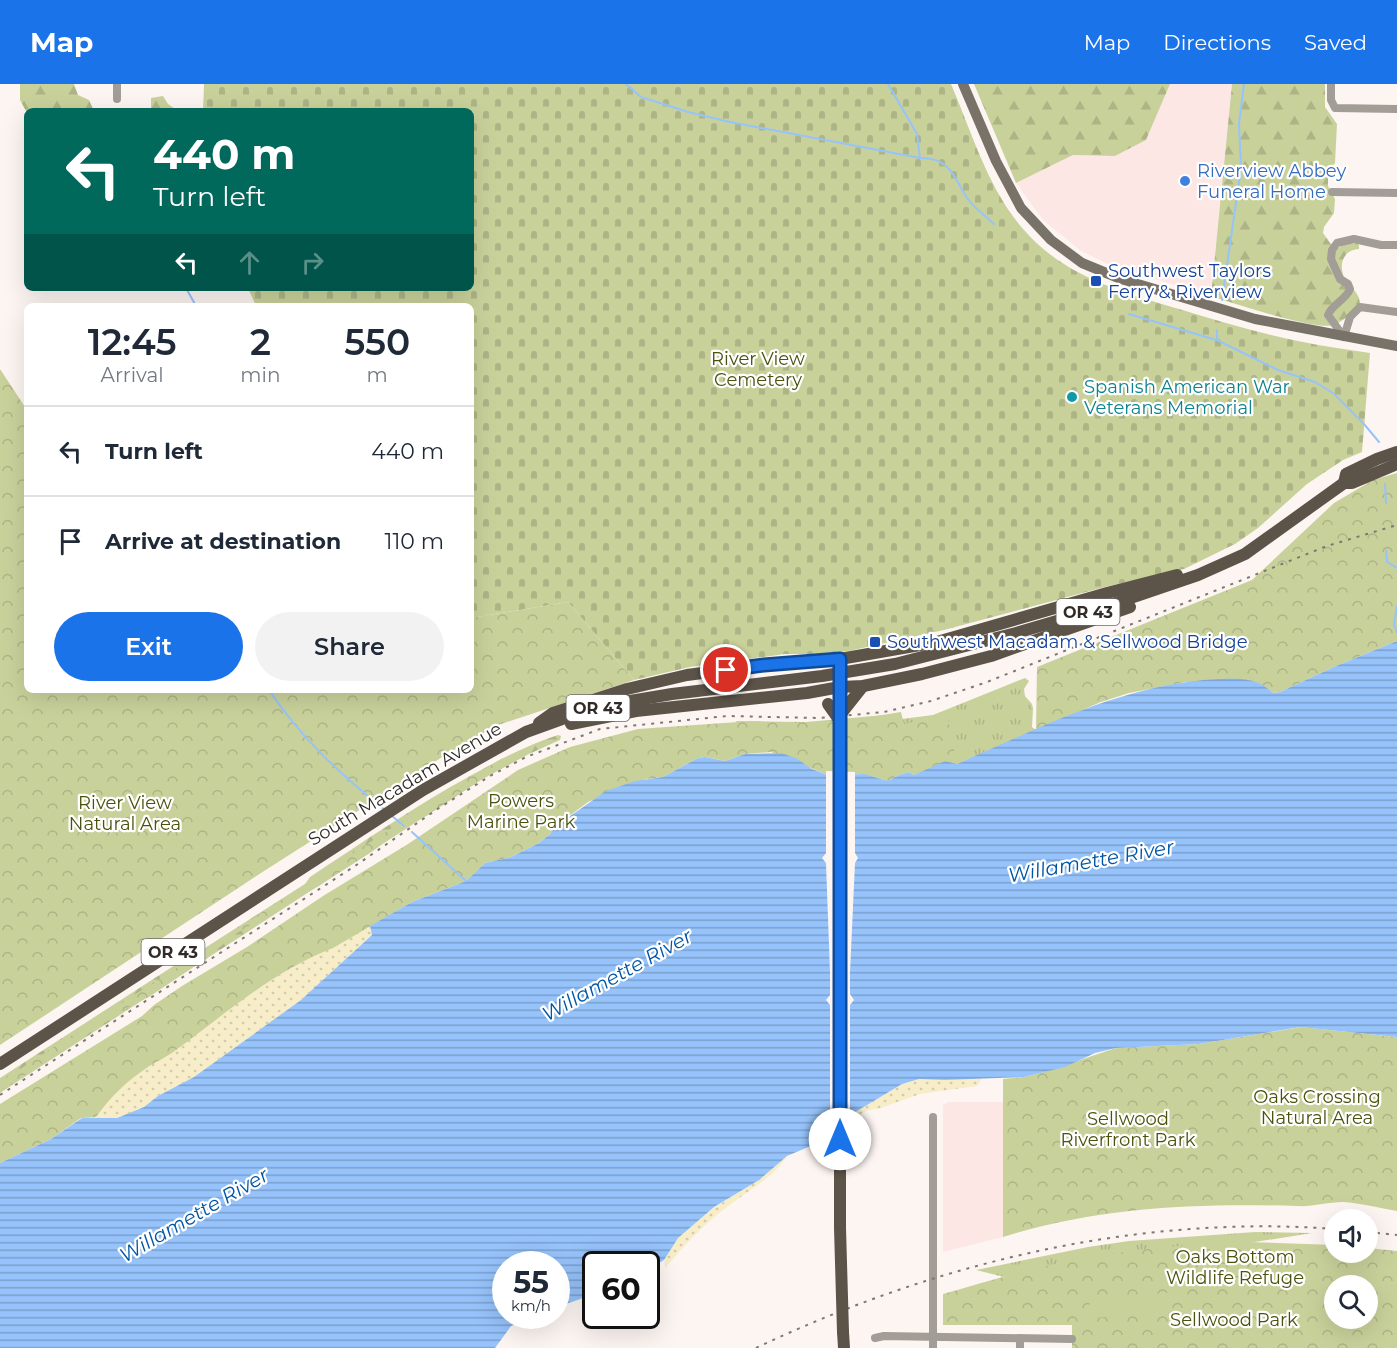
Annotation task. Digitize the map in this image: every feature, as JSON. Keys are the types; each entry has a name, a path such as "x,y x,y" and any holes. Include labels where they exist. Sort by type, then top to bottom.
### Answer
{"main road":[{"path":"963,84 996,161 1015,198 1039,229 1070,255 1106,274 1190,301 1255,319 1397,346"},
{"name":"South Macadam Avenue","path":"1344,483 1346,474 1397,452"},
{"name":"South Macadam Avenue","path":"0,1064 423,790 526,732 573,715 618,703 896,664 1016,633 1158,589 1245,554 1344,483 1352,483 1397,464"},
{"path":"526,732 553,713 627,689 687,675 764,665 840,660 937,642 1107,593 1184,573 1198,574"},
{"path":"526,732 620,713 863,686 922,674 961,665 1059,634 1152,599 1158,589"},
{"path":"840,660 840,1228 844,1348"},
{"path":"840,718 863,686"},
{"path":"807,693 822,698 840,718"}],"street":[{"path":"117,84 117,99"},
{"path":"1331,84 1333,106 1338,108 1397,109"},
{"path":"1332,192 1397,193"},
{"path":"1344,337 1328,313 1349,293 1350,289 1348,284 1340,279 1331,259 1332,250 1337,243 1354,239 1381,245 1397,245"},
{"path":"1344,337 1348,321 1357,309 1366,307 1397,312"},
{"path":"933,1118 933,1348"},
{"path":"875,1338 884,1336 1020,1343 1072,1339"}],"shaded area":[{"path":"1170,84 1232,84 1211,296 1112,266 1081,251 1043,220 1016,183 1073,155 1115,156 1146,140"},
{"path":"949,1102 1003,1102 1003,1237 943,1252 943,1105"}],"green space":[{"path":"20,84 74,84 78,95 89,100 93,108 24,108 20,100"},
{"name":"River View Cemetery","path":"204,84 951,84 1000,197 1024,230 1058,260 1116,289 1208,318 1283,338 1370,353 1362,452 1343,460 1307,484 1258,528 1235,544 1184,569 1105,587 944,630 849,651 825,654 785,654 690,667 634,680 568,602 474,618 474,303 255,303 249,291 474,291 474,108 203,108"},
{"path":"974,84 1170,84 1146,140 1115,156 1073,155 1016,183"},
{"path":"1232,84 1325,84 1325,107 1337,124 1335,163 1328,172 1328,186 1335,199 1334,213 1324,227 1323,233 1335,250 1343,245 1356,243 1359,245 1359,249 1345,256 1342,271 1346,281 1357,294 1360,305 1334,325 1325,326 1294,320 1211,296"},
{"path":"163,96 174,108 151,108 151,98"},
{"name":"River View Natural Area","path":"0,369 24,405 24,693 474,693 474,618 568,602 634,680 498,725 447,754 0,1045"},
{"path":"1397,473 1397,641 1280,692 1274,693 1259,683 1186,682 1129,693 1101,702 1036,730 1037,667 1252,580 1334,503 1373,480"},
{"path":"1025,678 1029,681 1024,689 1025,696 1032,704 1032,727 1036,730 957,764 735,721 806,722 885,715 886,721 933,715"},
{"name":"Powers Marine Park","path":"901,712 904,724 947,715 957,764 914,775 909,772 888,781 858,774 828,775 771,752 745,754 725,761 705,757 698,758 663,777 646,779 588,802 556,826 539,843 511,857 485,863 466,881 412,902 333,948 271,980 173,1052 133,1078 114,1095 96,1117 81,1118 51,1139 0,1163 0,1104 142,1016 182,986 408,844 518,770 570,747 638,729 752,721 839,722"},
{"name":"Powers Marine Park","path":"558,735 561,736 560,740 481,780 0,1093 0,1078 305,884 310,877 389,825 492,764"},
{"name":"Powers Marine Park","path":"503,758 503,765 428,815 399,831 373,851 317,887 237,933 205,959 149,997 134,1004 0,1091 0,1082"},
{"path":"1301,1027 1397,1037 1397,1211 1343,1202 1303,1206 1223,1205 1148,1209 1075,1219 1003,1237 1003,1079 1044,1072 1116,1048 1199,1044"},
{"path":"1255,1232 1312,1233 1016,1280 976,1270 1129,1241"},
{"path":"1248,1242 1324,1245 1324,1263 1378,1263 1378,1249 1397,1251 1397,1348 1072,1348 1072,1325 943,1325 943,1294 1055,1264 1115,1253"},
{"path":"1169,1293 1171,1313 1091,1318 1089,1297"}],"sand":[{"path":"368,919 372,935 301,1000 194,1077 158,1096 144,1107 117,1118 82,1118 104,1085"},
{"path":"919,1079 982,1079 977,1086 920,1094 878,1109 868,1110 853,1118 852,1114 902,1084"},
{"path":"787,1156 767,1178 710,1221 665,1268 667,1255 674,1242 686,1230 717,1206 758,1180"}],"water":[{"name":"Willamette River","path":"1397,641 1397,1037 1300,1027 1199,1044 1116,1048 1095,1053 1065,1067 1024,1077 919,1079 902,1084 852,1114 813,1145 787,1156 759,1180 714,1207 678,1238 664,1260 660,1262 660,1251 582,1251 582,1298 570,1303 570,1251 492,1251 492,1329 509,1329 495,1348 0,1348 0,1163 51,1139 82,1118 117,1118 144,1107 158,1096 194,1077 301,1000 372,935 370,926 412,902 466,881 485,863 511,857 539,843 556,826 606,791 635,781 663,777 698,758 725,761 745,754 781,753 796,758 812,769 828,775 864,774 888,781 909,772 914,775 945,761 957,764 1078,712 1139,692 1171,685 1231,678 1261,684 1274,693"}],"pier":[{"path":"826,771 855,772 855,853 858,858 855,863 850,972 850,994 854,1000 850,1005 850,1119 830,1136 830,1005 826,1000 830,995 830,972 826,863 822,858 826,853"}],"waterway":[{"path":"626,84 641,97 688,112 920,158"},
{"path":"888,84 917,134 920,158 938,161 945,165 970,202 994,224"},
{"path":"1222,300 1241,168 1239,124 1244,84"},
{"path":"188,291 194,303"},
{"path":"1129,314 1216,340"},
{"path":"1217,330 1217,340 1278,370 1315,382 1333,393 1379,442"},
{"path":"1385,484 1386,503"},
{"path":"1386,550 1387,562 1397,568"},
{"path":"1397,606 1394,625 1397,632"},
{"path":"271,693 294,724 322,754 385,810"},
{"path":"392,816 404,826"},
{"path":"412,832 466,881"}],"railway":[{"path":"0,1095 355,866 439,808 490,776 526,757 600,729 727,716 819,718 884,712 931,701 987,682 1327,546 1397,525"},
{"path":"756,1348 894,1291 966,1269 1038,1251 1112,1238 1186,1229 1261,1226 1324,1229"},
{"path":"1378,1233 1397,1235"}],"place":[{"name":"Riverview Abbey Funeral Home","path":"1185,181"},
{"name":"Southwest Taylors Ferry & Riverview","path":"1096,281"},
{"name":"Spanish American War Veterans Memorial","path":"1072,397"},
{"name":"Southwest Macadam & Sellwood Bridge","path":"875,642"}],"route":[{"path":"726,670 840,659 840,1139"}],"park label":[{"name":"Oaks Crossing Natural Area","path":"1317,1107"},
{"name":"Sellwood Riverfront Park","path":"1128,1129"},
{"name":"Oaks Bottom Wildlife Refuge","path":"1235,1267"},
{"name":"Sellwood Park","path":"1234,1320"}]}
